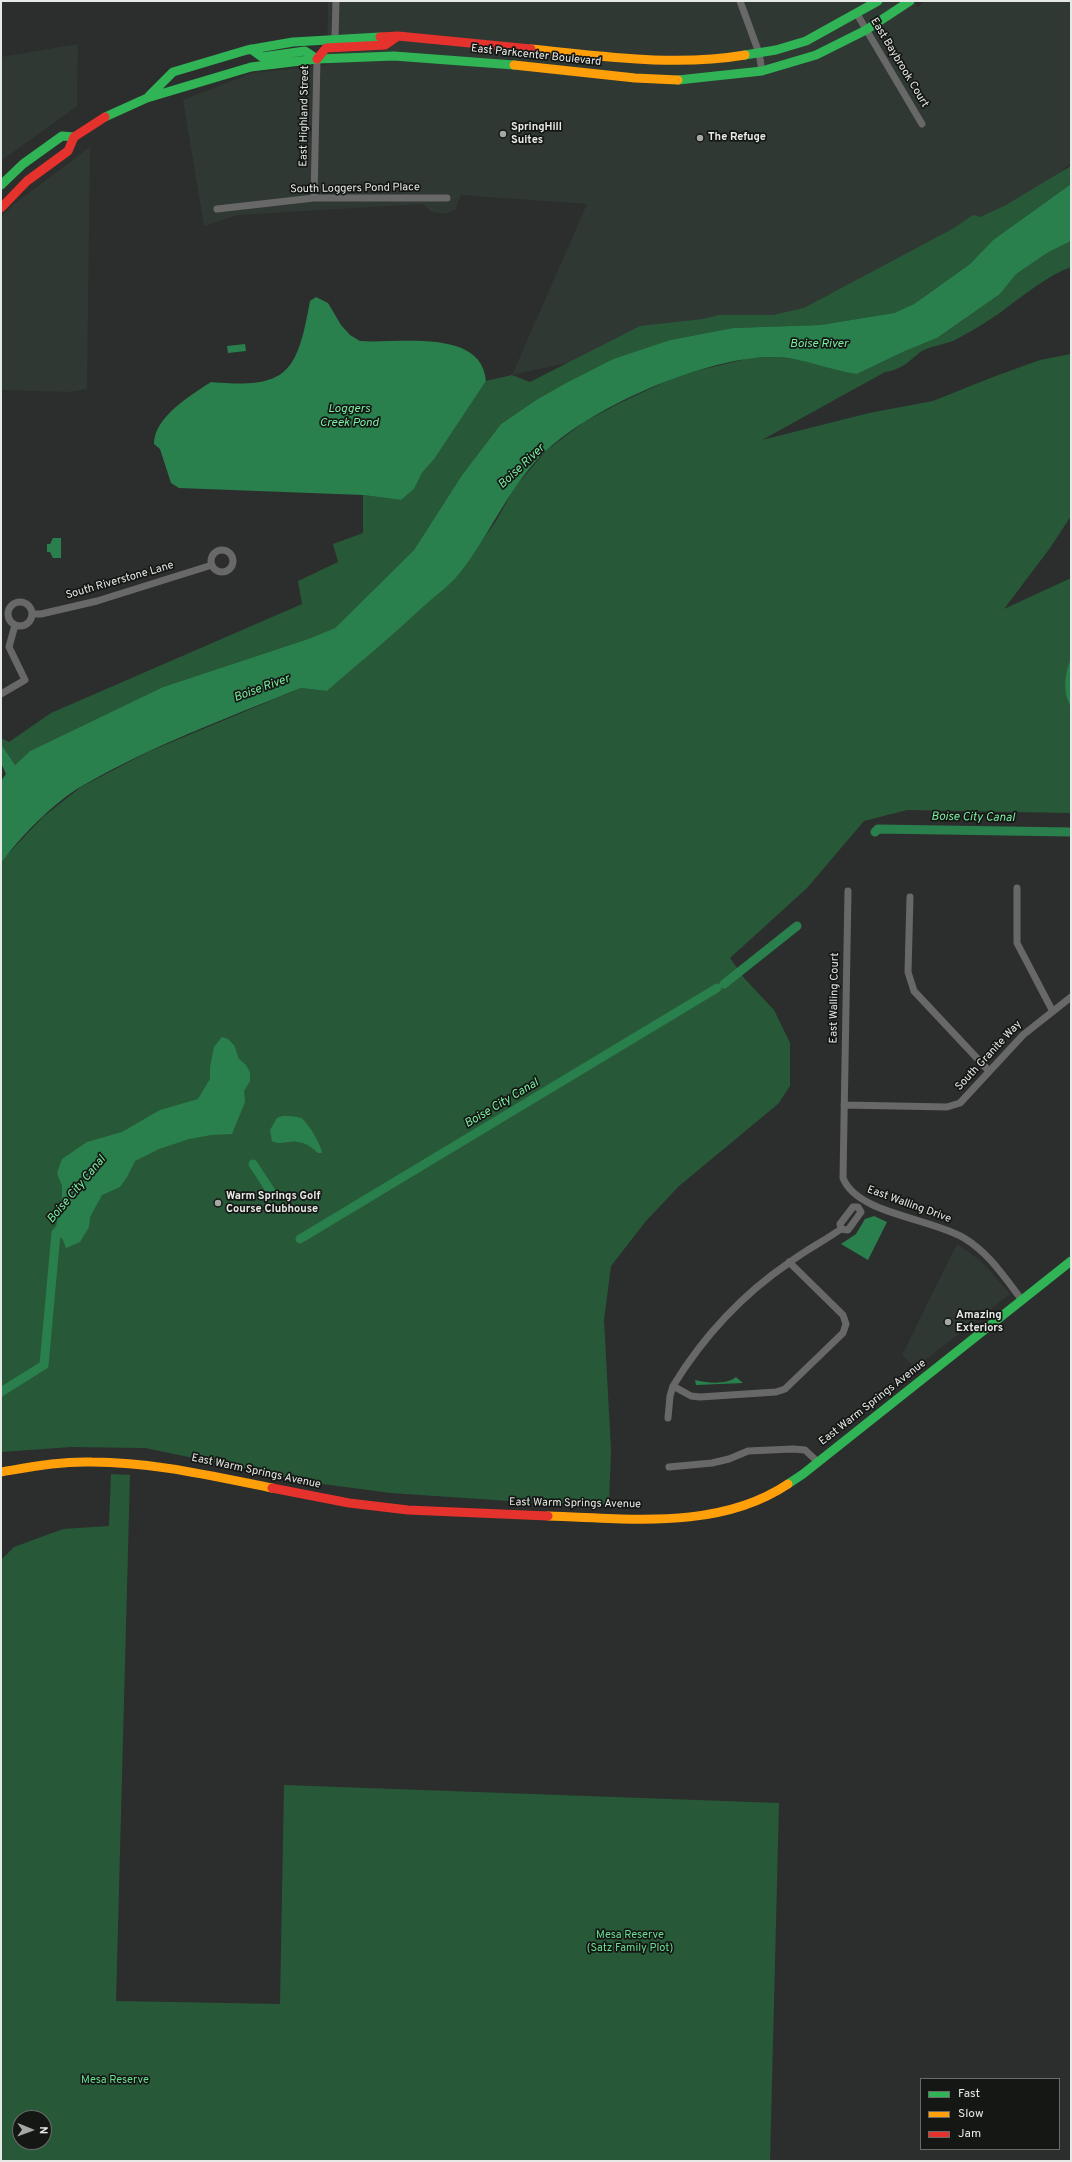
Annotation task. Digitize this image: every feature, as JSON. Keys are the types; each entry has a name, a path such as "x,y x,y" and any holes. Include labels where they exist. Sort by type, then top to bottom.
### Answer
{"main road":[{"name":"East Parkcenter Boulevard","path":"147,98 173,72 251,50 294,42 335,38 398,36 669,62 716,60 759,53 806,41 878,1"},
{"name":"East Parkcenter Boulevard","path":"1,208 27,180 68,151 74,137 107,116 147,98 251,67 317,59 394,56 477,61 635,78 684,80 762,71 816,55 866,30 910,1"},
{"path":"251,50 262,57 305,51 317,59 326,48 385,45 398,36"},
{"name":"East Parkcenter Boulevard","path":"1,185 23,164 62,136 74,137"},
{"name":"East Warm Springs Avenue","path":"1,1472 67,1462 97,1461 143,1463 176,1468 348,1503 400,1510 460,1514 669,1518 701,1516 732,1510 772,1494 818,1462 1071,1261"}],"street":[{"path":"335,38 336,1"},
{"path":"740,1 759,53 762,71"},
{"name":"East Baybrook Court","path":"856,14 922,124"},
{"name":"East Highland Street","path":"314,198 317,59"},
{"name":"South Loggers Pond Place","path":"217,209 314,198 447,198"},
{"name":"South Riverstone Lane","path":"32,614 41,614 97,600 212,565"},
{"path":"21,601 28,605 32,614 27,624 15,625 4,614 10,605 21,601"},
{"path":"1,694 25,680 9,647 15,625"},
{"path":"1017,888 1017,943 1052,1010"},
{"name":"East Walling Court","path":"844,1106 848,892"},
{"path":"910,897 908,972 914,991 989,1071"},
{"name":"South Granite Way","path":"844,1106 954,1106 960,1103 1023,1034 1052,1010 1071,997"},
{"name":"East Walling Drive","path":"844,1106 843,1178 847,1187 862,1200 950,1231 968,1240 994,1264 1022,1300"},
{"path":"668,1418 670,1396 674,1386 696,1353 735,1308 789,1262 841,1229 848,1230 861,1212 858,1207 862,1200"},
{"path":"674,1386 691,1396 776,1392 792,1383 843,1333 846,1324 843,1315 789,1262"},
{"path":"669,1467 729,1460 748,1451 793,1449 804,1450 818,1462"}],"shaded area":[{"path":"328,1 914,1 918,7 925,1 1071,1 1071,163 990,233 894,306 725,323 616,352 512,375 587,204 461,195 455,210 445,214 432,212 423,204 238,215 204,226 183,100 252,73 327,65"},
{"path":"78,44 77,106 1,161 1,57"},
{"path":"90,147 87,389 68,392 1,390 1,217 14,204"},
{"path":"957,1244 981,1261 1010,1294 915,1368 902,1355"}],"green space":[{"path":"1071,166 1071,184 993,240 970,264 914,304 894,313 820,325 733,328 670,340 613,359 536,400 501,424 462,475 414,550 335,628 308,639 163,687 30,751 15,765 1,744 1,738 9,742 51,713 302,604 298,581 338,562 333,544 363,533 363,495 401,500 414,489 422,473 435,458 486,381 512,375 530,382 640,326 703,319 719,315 773,315 804,308 954,228 973,215 980,217 1006,205"},
{"path":"1071,241 1071,267 1043,281 985,323 953,341 922,351 901,367 885,372 762,440 869,413 933,401 1040,360 1071,354 1071,516 1050,548 1004,609 1071,578 1071,813 907,810 864,821 807,888 730,958 744,978 774,1010 790,1043 790,1086 778,1104 679,1186 646,1221 611,1266 604,1320 611,1450 609,1504 554,1504 391,1493 315,1483 145,1448 71,1447 1,1452 1,863 5,857 43,817 81,787 148,752 301,688 327,691 458,575 496,521 515,487 547,450 584,422 679,375 750,358 777,357 801,360 857,374 905,351 937,338 1000,294 1015,274 1047,253"},
{"path":"111,1474 130,1475 116,2001 280,2004 284,1785 779,1803 770,2161 1,2161 1,1560 14,1547 63,1529 109,1526"}],"water":[{"name":"Boise River","path":"1071,184 1071,241 1047,253 1016,274 1000,294 937,338 905,351 857,374 806,362 776,357 749,359 719,364 655,386 624,400 569,432 548,449 523,477 459,574 389,638 327,691 301,688 162,745 108,772 82,786 60,801 28,831 1,863 1,781 6,774 1,763 1,744 15,765 30,751 163,687 308,639 335,628 414,550 462,475 501,424 536,400 613,359 670,340 733,328 820,325 894,313 914,304 970,264 993,240"},
{"name":"Loggers Creek Pond","path":"316,297 328,303 341,325 350,335 360,341 415,341 454,345 470,352 481,364 486,381 435,458 422,473 414,489 401,500 363,495 179,488 171,483 160,449 154,444 160,425 167,416 184,400 211,382 257,382 273,378 284,371 293,360 300,345 310,301"},
{"path":"245,344 246,351 228,353 227,346"},
{"path":"53,538 61,538 61,558 53,558 50,552 47,552 47,544 50,544"},
{"path":"1071,659 1071,706 1066,695 1065,682"},
{"path":"222,1037 228,1039 234,1045 239,1059 246,1065 250,1072 250,1081 244,1091 245,1102 232,1134 211,1135 189,1139 159,1149 135,1161 120,1187 102,1195 90,1217 89,1227 80,1242 66,1248 63,1240 56,1233 57,1217 62,1198 62,1186 57,1173 62,1159 87,1142 122,1132 160,1110 198,1099 210,1079 210,1067 214,1047"},
{"path":"282,1116 296,1117 304,1120 317,1140 322,1153 318,1153 304,1143 278,1143 272,1141 270,1130 277,1118"},
{"path":"874,1216 887,1222 868,1260 841,1244 856,1234 865,1219"},
{"path":"736,1377 743,1383 696,1385 695,1380 705,1382 722,1382 732,1380"}],"waterway":[{"name":"Boise City Canal","path":"875,832 878,829 1071,832"},
{"name":"Boise City Canal","path":"724,984 797,926"},
{"name":"Boise City Canal","path":"300,1239 717,988"},
{"name":"Boise City Canal","path":"253,1164 272,1193"},
{"name":"Boise City Canal","path":"1,1392 44,1365 56,1233 63,1225"}],"traffic: fast":[{"path":"745,55 776,50 806,41 878,1"},
{"path":"678,80 762,71 816,55 866,30 910,1"},
{"path":"149,96 173,72 247,50 293,42 380,37"},
{"path":"251,49 262,57 305,51 317,59"},
{"path":"105,117 147,98 251,67 317,59 394,56 514,65"},
{"path":"1,185 23,164 62,136 74,137"},
{"path":"788,1484 803,1474 1071,1261"}],"traffic: slow":[{"path":"531,49 611,57 665,60 692,60 745,55"},
{"path":"514,65 635,78 678,80"},
{"path":"1,1472 69,1462 137,1464 205,1474 272,1488"},
{"path":"548,1516 640,1519 702,1515 732,1509 761,1499 788,1484"}],"traffic: jam":[{"path":"317,59 326,48 385,45 398,36"},
{"path":"380,37 398,36 531,49"},
{"path":"1,208 27,181 68,151 74,137 105,117"},
{"path":"272,1488 349,1503 408,1510 548,1516"}],"place":[{"name":"SpringHill Suites","path":"503,134"},
{"name":"The Refuge","path":"700,138"},
{"name":"Warm Springs Golf Course Clubhouse","path":"218,1203"},
{"name":"Amazing Exteriors","path":"948,1322"}],"park label":[{"name":"Mesa Reserve (Satz Family Plot)","path":"630,1942"},
{"name":"Mesa Reserve","path":"115,2081"}]}
